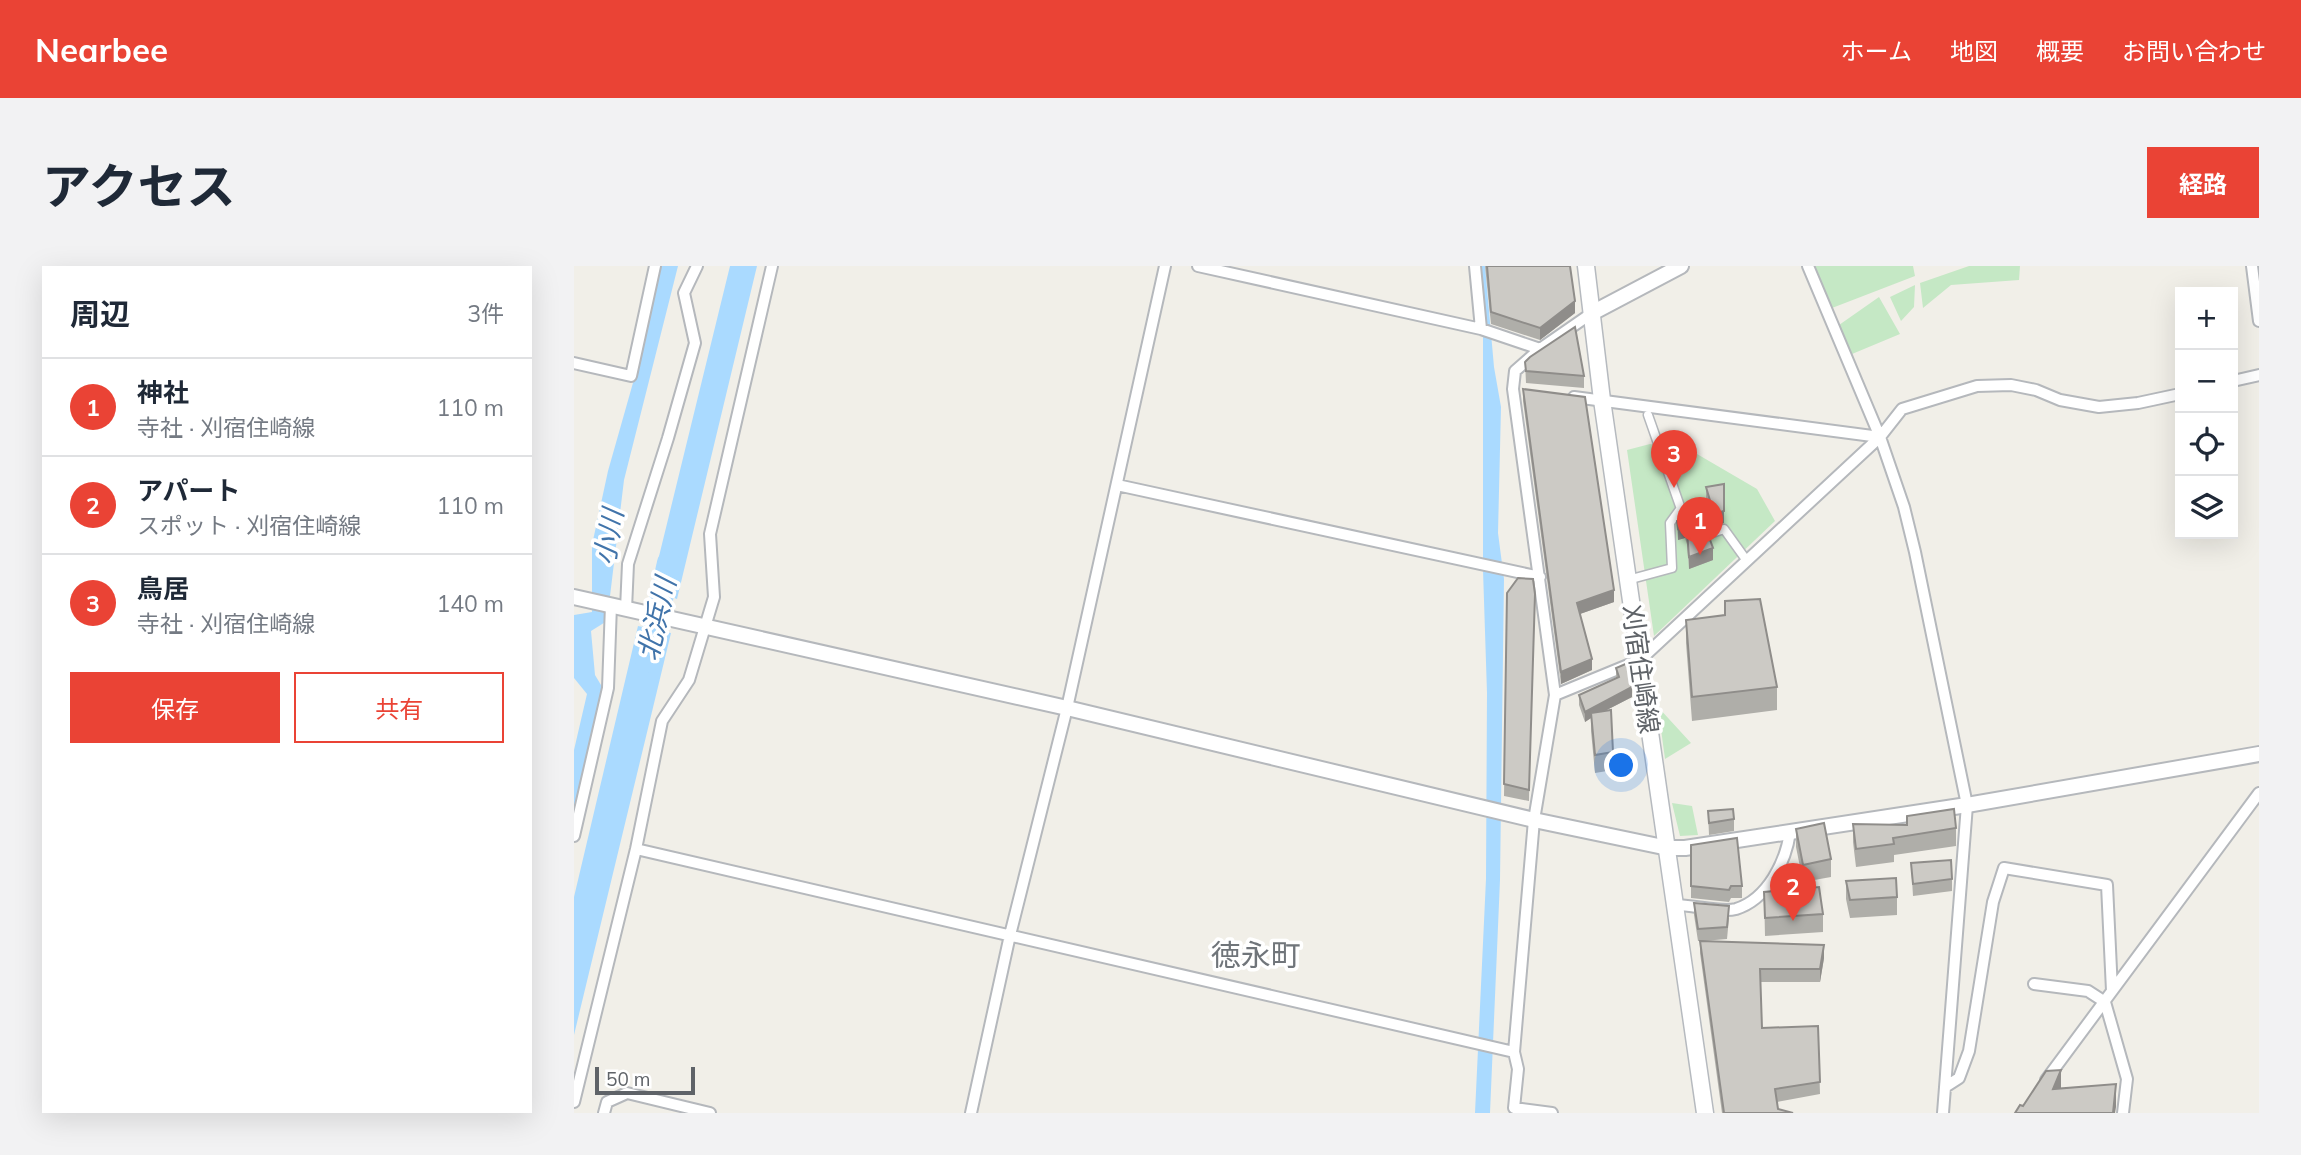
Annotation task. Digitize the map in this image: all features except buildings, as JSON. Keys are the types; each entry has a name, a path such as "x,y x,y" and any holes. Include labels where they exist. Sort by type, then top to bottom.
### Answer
{"main road":[{"name":"刈宿住崎線","path":"1586,266 1602,400 1705,1113"}],"street":[{"path":"574,363 631,376 655,266"},
{"path":"626,609 628,564 695,343 684,293 697,266"},
{"path":"574,1102 636,849 662,721 689,680 699,626 713,597 710,534 772,266"},
{"path":"971,1113 1010,934 1067,708 1166,266"},
{"path":"1198,266 1481,329 1540,349"},
{"path":"1475,266 1481,329"},
{"path":"1552,1113 1514,1108 1518,1069 1514,1052 1534,820 1555,695 1513,389 1514,371 1540,349 1592,313 1681,266"},
{"path":"1808,266 1880,437 1904,507 1967,805 1943,1113"},
{"path":"2252,266 2259,321"},
{"path":"2238,381 2259,375"},
{"path":"1555,695 1640,660 1880,437 1902,409 1977,386 2011,385 2036,390 2060,400 2099,407 2175,395"},
{"path":"1513,389 1525,391"},
{"path":"1564,396 1880,437"},
{"path":"1648,415 1681,508"},
{"path":"1117,485 1540,577"},
{"path":"1681,508 1704,514 1709,534 1724,529 1746,561"},
{"path":"1635,578 1672,568 1670,523 1681,508"},
{"path":"574,597 1067,708 1534,820 1668,848 1685,848 1967,805 2259,754"},
{"path":"574,836 608,688 611,605"},
{"path":"2038,1091 2259,793"},
{"path":"1676,905 1735,910 1746,904 1769,885 1788,846 1790,832"},
{"path":"636,849 1514,1052"},
{"path":"1945,1087 1957,1080 1969,1051 1993,902 2004,868 2107,885 2112,991"},
{"path":"2035,984 2088,991 2105,1002 2127,1079 2123,1113"},
{"path":"604,1113 607,1102 627,1093 710,1113"}],"green space":[{"path":"1815,266 1913,266 1915,276 1832,308"},
{"path":"1969,266 2020,266 2019,280 1951,285 1923,308 1920,283"},
{"path":"1915,285 1914,307 1901,321 1890,297"},
{"path":"1879,297 1900,334 1852,354 1839,325"},
{"path":"1650,444 1697,454 1757,489 1775,521 1654,636 1627,450"},
{"path":"1658,707 1691,743 1665,759"},
{"path":"1672,803 1692,806 1698,835 1680,836"}],"water":[{"name":"小川","path":"660,266 678,266 624,480 607,621 591,631 595,675 604,690 574,819 574,750 587,694 574,678 574,615 592,612 592,545 608,471 644,344"},
{"name":"北浜川","path":"730,266 757,266 677,599 651,589"},
{"path":"1476,266 1485,266 1494,367 1501,407 1498,533 1504,579 1500,880 1490,1113 1475,1113 1486,879 1487,693 1483,570 1483,336"},
{"name":"北浜川","path":"638,626 671,633 574,1035 574,897"}],"waterway":[{"name":"北浜川","path":"647,661 669,563"}],"place":[{"name":"鳥居","path":"1674,488"},
{"name":"神社","path":"1700,555"},
{"name":"アパート","path":"1793,921"}],"district":[{"name":"徳永町","path":"1256,955"}]}
